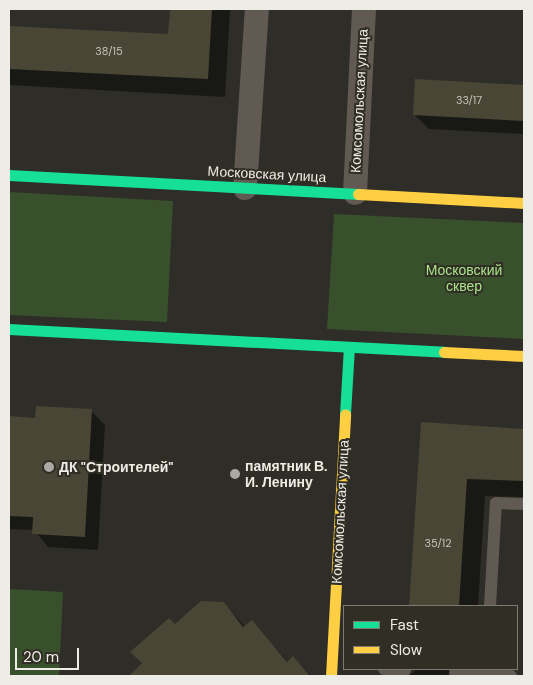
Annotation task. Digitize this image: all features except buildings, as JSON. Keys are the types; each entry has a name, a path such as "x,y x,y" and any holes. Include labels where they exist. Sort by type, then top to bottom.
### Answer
{"main road":[{"name":"Московская улица","path":"9,175 524,203"},
{"path":"9,329 524,356"},
{"name":"Комсомольская улица","path":"336,670 349,347"}],"street":[{"path":"246,188 257,9"},
{"name":"Комсомольская улица","path":"355,193 364,9"}],"lane":[{"path":"490,605 496,503 524,504"},
{"path":"455,673 486,673 511,676"}],"green space":[{"path":"9,192 173,201 167,322 9,315"},
{"name":"Московский сквер","path":"334,214 524,223 524,339 327,329"},
{"path":"9,589 63,592 59,676 9,676"}],"traffic: fast":[{"path":"9,175 358,194"},
{"path":"9,329 444,352"},
{"path":"345,414 349,347"}],"traffic: slow":[{"path":"358,194 524,203"},
{"path":"444,352 524,356"},
{"path":"331,676 345,414"}],"place":[{"name":"ДК \"Строителей\"","path":"49,467"},
{"name":"памятник В. И. Ленину","path":"235,474"}]}
